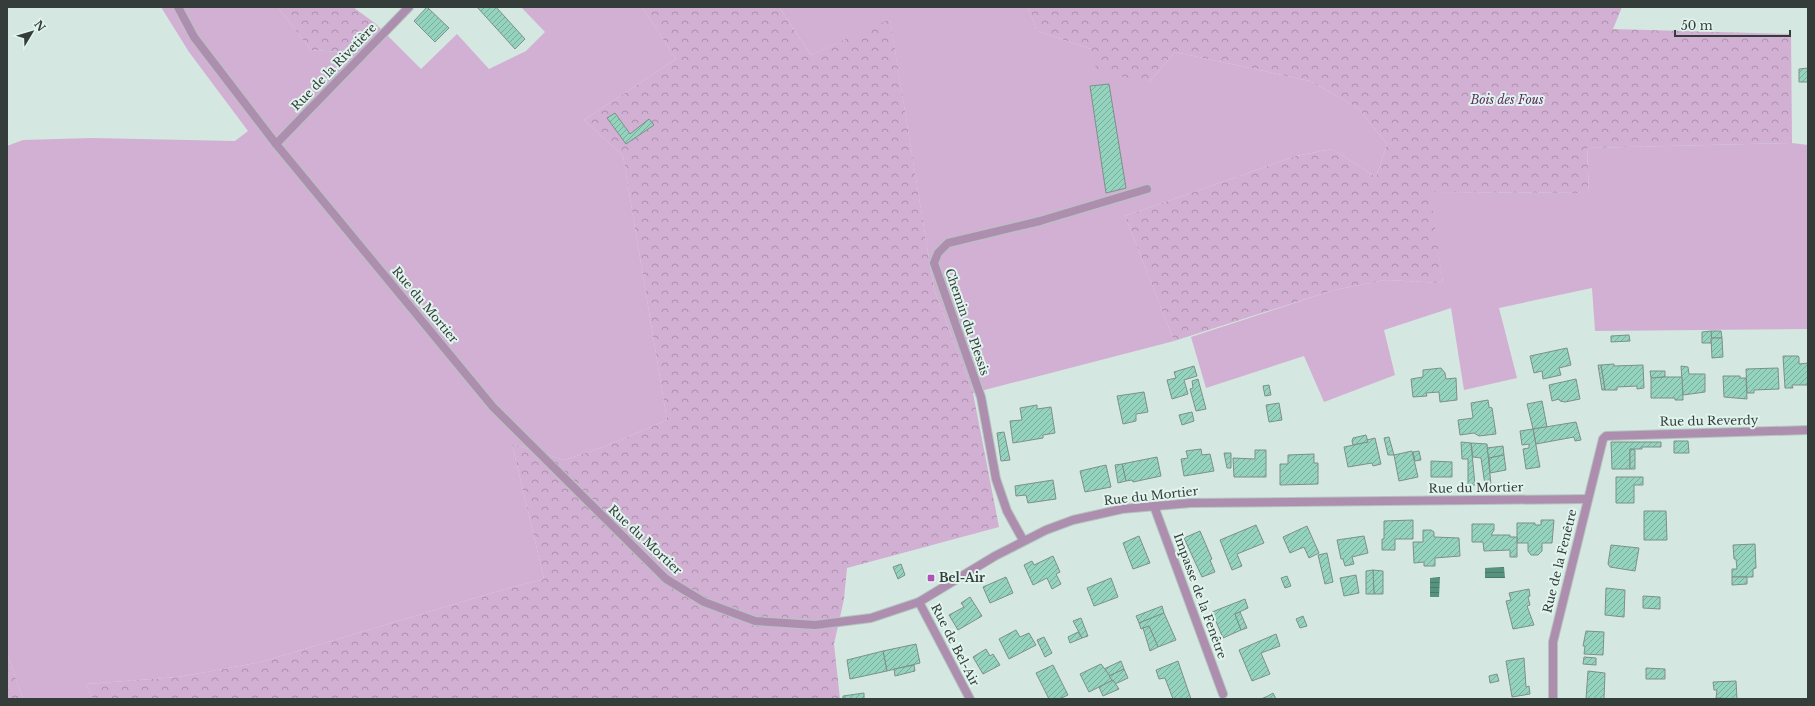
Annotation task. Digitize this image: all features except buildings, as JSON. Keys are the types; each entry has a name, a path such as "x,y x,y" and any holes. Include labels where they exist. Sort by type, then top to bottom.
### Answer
{"street":[{"name":"Rue du Mortier","path":"178,7 194,37 276,144 493,407 666,579 704,602 755,621 815,625 871,618 919,602 1023,540 1074,520 1122,509 1191,503 1588,498"},
{"name":"Rue de la Rivetière","path":"276,144 409,7"},
{"name":"Chemin du Plessis","path":"1023,540 1007,511 998,485 981,397 934,263 938,253 948,243 1040,221 1147,189"},
{"name":"Rue du Reverdy","path":"1611,435 1808,430"},
{"name":"Rue de la Fenêtre","path":"1552,699 1553,642 1603,439 1606,436 1611,435"},
{"name":"Impasse de la Fenêtre","path":"1154,506 1224,694"},
{"name":"Rue de Bel-Air","path":"919,602 967,698"}],"green space":[{"path":"161,7 278,7 311,50 341,52 376,24 421,69 457,34 489,69 526,51 545,32 521,7 642,7 676,59 584,120 623,156 667,420 601,448 564,460 512,444 544,579 505,589 261,662 178,677 86,684 93,699 23,699 7,653 7,146 23,140 92,138 235,141 248,131 189,52"},
{"path":"278,7 353,7 376,24 341,52 311,50"},
{"path":"642,7 779,7 811,55 890,19 934,289 973,393 999,527 847,568 844,599 834,644 840,699 93,699 86,684 178,677 261,662 505,589 544,579 512,444 564,460 601,448 667,420 623,156 584,120 676,59"},
{"path":"779,7 1028,7 1037,31 1091,49 1149,82 1175,52 1310,81 1358,108 1387,144 1376,177 1332,149 1296,156 1125,216 1174,341 973,393 934,289 890,20 811,55"},
{"name":"Bois des Fous","path":"1028,7 1622,7 1613,29 1791,34 1792,143 1587,148 1589,193 1430,192 1443,283 1386,280 1334,290 1174,341 1125,216 1296,156 1332,149 1376,177 1387,144 1358,108 1310,81 1175,52 1149,82 1097,72 1091,49 1037,31"},
{"path":"1792,143 1808,145 1808,329 1595,331 1592,288 1499,308 1517,378 1464,390 1451,308 1384,330 1395,375 1324,402 1304,356 1206,388 1191,337 1334,290 1386,280 1443,283 1429,192 1589,193 1587,148"},
{"path":"7,653 23,699 7,699"}],"shaded area":[{"path":"1504,567 1505,578 1485,578 1485,568"},
{"path":"1440,577 1439,597 1430,597 1430,578"}],"place":[{"name":"Bel-Air","path":"931,578"}]}
